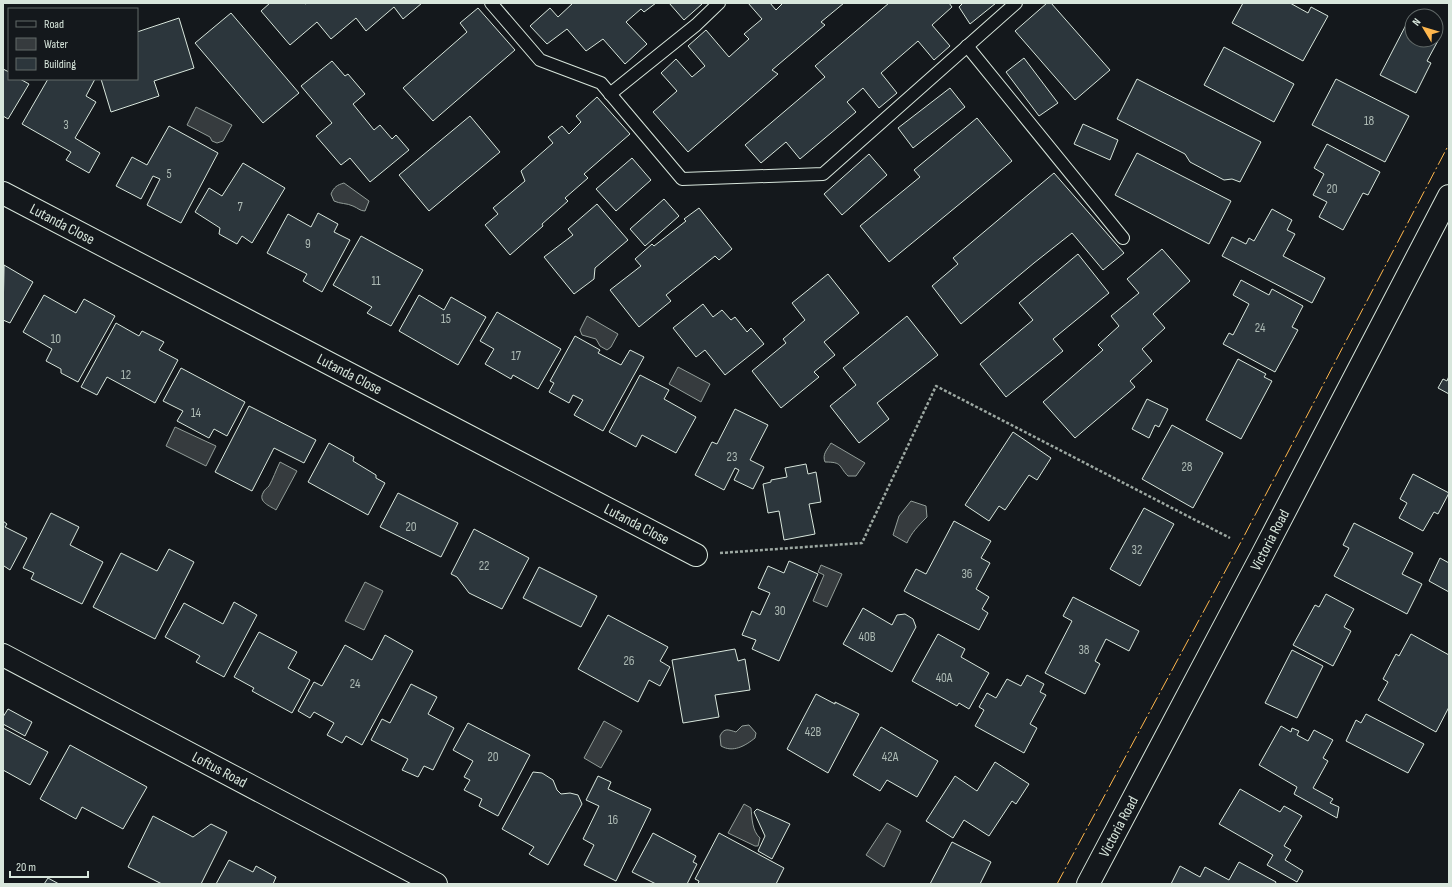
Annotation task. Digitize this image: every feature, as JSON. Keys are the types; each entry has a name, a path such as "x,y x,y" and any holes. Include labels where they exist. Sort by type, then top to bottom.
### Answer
{"street":[{"name":"Lutanda Close","path":"3,193 696,555"},
{"name":"Victoria Road","path":"1088,884 1262,555 1449,196"},
{"name":"Loftus Road","path":"3,655 436,884"}],"lane":[{"path":"491,3 540,60 600,83 682,179 823,174 1016,3"},
{"path":"610,94 696,25 719,3"},
{"path":"967,46 1122,238"}],"path":[{"path":"696,555 862,543 936,386 1230,538"}],"water":[{"path":"196,107 232,125 223,141 217,143 212,141 210,137 187,125"},
{"path":"344,183 369,201 365,211 351,205 334,201 331,194 332,192 336,187"},
{"path":"587,316 618,334 611,347 607,350 600,346 596,339 582,335 580,330"},
{"path":"678,367 710,384 701,402 669,384"},
{"path":"175,427 216,446 206,466 166,446"},
{"path":"831,443 865,463 856,476 848,476 838,464 825,462 825,454"},
{"path":"280,462 297,471 276,510 263,501 262,496 264,491 269,486"},
{"path":"911,501 926,506 927,517 913,532 907,543 893,535 899,516"},
{"path":"821,565 842,574 827,607 813,601 824,575 818,572"},
{"path":"365,582 383,591 364,630 345,621"},
{"path":"604,721 622,731 601,768 584,758"},
{"path":"749,725 756,733 755,738 751,741 739,748 734,749 721,746 720,736 723,731 727,730 736,732 742,726"},
{"path":"744,804 751,808 755,832 760,838 758,846 728,833"},
{"path":"887,823 901,831 884,867 866,855"}],"building":[{"path":"270,3 422,3 403,19 394,7 366,31 356,18 331,39 317,22 290,45 261,11"},
{"path":"573,3 656,3 644,12 641,9 626,22 647,44 625,64 603,39 586,51 567,29 547,44 530,26 550,8 558,17"},
{"path":"669,3 701,3 702,4 684,20"},
{"path":"748,3 770,3 776,10 783,3 844,3 821,22 825,25 772,70 778,74 688,152 653,112 677,91 661,73 676,59 692,77 705,66 688,46 706,30 729,57 749,39 744,34 762,19"},
{"path":"889,3 949,3 952,7 932,25 950,46 934,60 918,41 881,73 897,93 879,108 863,88 847,102 856,112 800,159 786,142 761,163 745,145 825,77 815,66"},
{"path":"963,3 996,3 970,24 959,7"},
{"path":"1047,3 1051,3 1110,70 1075,100 1015,31"},
{"path":"1243,3 1290,3 1308,13 1311,7 1328,16 1303,61 1232,23"},
{"path":"478,8 515,50 433,121 403,88 467,32 460,23"},
{"path":"231,13 299,93 263,123 195,43"},
{"path":"179,18 194,68 154,81 159,96 111,112 101,80 138,80 138,32"},
{"path":"1404,29 1404,48 1434,48 1427,61 1431,63 1416,93 1380,75"},
{"path":"1224,47 1294,84 1274,122 1204,85"},
{"path":"1024,58 1058,103 1039,116 1006,72"},
{"path":"332,61 345,76 348,74 365,94 353,104 374,130 380,125 392,139 396,135 409,150 370,182 350,158 341,165 316,136 332,123 301,86"},
{"path":"3,69 8,72 8,80 22,80 29,84 8,119 3,116"},
{"path":"1137,79 1261,142 1240,182 1232,179 1224,180 1190,162 1185,154 1117,119"},
{"path":"1336,79 1409,116 1385,162 1312,125"},
{"path":"47,80 94,80 86,96 96,102 75,138 100,153 89,173 66,160 71,152 22,124"},
{"path":"950,88 965,107 913,148 898,128"},
{"path":"597,97 630,134 584,174 588,178 565,198 568,201 542,224 543,226 510,255 485,225 498,214 493,208 525,181 521,171 553,143 548,137 562,126 569,134 581,122 576,116"},
{"path":"470,116 500,152 429,211 399,175"},
{"path":"977,118 1012,161 889,262 860,226 920,177 914,170"},
{"path":"1083,124 1118,140 1110,160 1074,144"},
{"path":"169,126 218,153 181,223 147,205 160,179 153,176 141,199 116,186 132,157 147,165"},
{"path":"1327,144 1380,172 1368,195 1363,193 1343,230 1319,217 1327,202 1313,195 1324,174 1314,168"},
{"path":"1137,153 1231,201 1209,244 1115,195"},
{"path":"869,154 887,175 842,215 824,194"},
{"path":"632,158 651,180 616,211 596,189"},
{"path":"243,163 285,188 252,243 242,236 237,244 219,234 220,228 195,212 209,188 222,196"},
{"path":"1054,173 1124,253 1103,270 1072,233 961,324 932,286 958,264 953,258"},
{"path":"664,199 679,216 645,246 630,229"},
{"path":"597,204 628,240 595,268 594,279 574,294 544,257 573,235 568,229"},
{"path":"699,208 732,249 719,260 715,256 666,295 671,301 639,327 610,290 641,266 635,259 652,244 654,246 686,221 684,219"},
{"path":"1272,209 1292,220 1287,230 1295,234 1283,256 1325,278 1312,303 1222,256 1232,237 1246,244 1249,238 1254,241"},
{"path":"318,213 338,224 334,232 350,240 322,292 303,281 307,274 267,253 288,214 311,227"},
{"path":"361,236 423,270 391,326 367,313 372,307 333,285"},
{"path":"1162,249 1190,281 1153,314 1165,328 1142,349 1152,361 1130,381 1135,387 1075,438 1043,402 1103,350 1098,345 1119,326 1111,316 1139,293 1127,279"},
{"path":"1078,254 1109,293 1053,339 1063,351 1006,397 980,364 1033,320 1019,303"},
{"path":"4,265 33,282 10,323 3,320"},
{"path":"828,274 859,313 824,342 835,355 814,372 819,377 781,408 752,371 786,343 783,339 805,320 792,303"},
{"path":"1241,280 1269,295 1272,289 1303,306 1292,327 1298,330 1275,372 1223,344 1229,333 1233,335 1249,304 1233,295"},
{"path":"44,295 76,313 84,299 115,316 78,382 61,373 61,369 46,361 52,349 23,332"},
{"path":"419,295 444,310 451,297 486,317 458,365 399,331"},
{"path":"703,304 713,317 722,310 731,320 735,317 747,332 751,328 764,344 725,375 705,350 696,357 673,328"},
{"path":"497,312 561,349 538,389 513,375 511,379 485,364 494,349 480,341"},
{"path":"907,316 938,355 877,403 889,419 859,443 830,406 856,385 843,368"},
{"path":"116,323 139,336 142,331 164,342 159,350 178,360 155,403 107,377 97,395 81,387"},
{"path":"575,336 600,350 598,353 621,365 630,350 644,357 603,431 574,415 583,400 573,395 569,403 549,392 554,383 550,381"},
{"path":"1238,359 1266,374 1264,377 1272,381 1241,439 1206,420"},
{"path":"181,368 245,402 227,436 214,429 209,438 177,421 183,411 163,401"},
{"path":"640,375 669,390 664,399 696,417 676,453 642,435 636,447 609,432"},
{"path":"1449,376 1449,394 1438,388 1443,379 1447,381"},
{"path":"1147,399 1168,409 1159,427 1155,425 1149,438 1132,429"},
{"path":"249,406 316,440 304,463 274,448 252,491 215,472"},
{"path":"735,409 768,425 750,460 764,467 753,489 734,480 739,470 735,468 724,490 695,475 712,442 717,444"},
{"path":"1172,425 1223,453 1193,508 1142,479"},
{"path":"1013,432 1051,458 1037,480 1029,475 1005,510 999,506 989,521 965,505"},
{"path":"329,443 354,457 353,461 376,475 376,478 385,483 368,515 308,482"},
{"path":"806,464 808,474 816,472 821,502 809,504 815,534 784,540 779,511 768,513 763,484 771,482 771,480 787,477 785,468"},
{"path":"1413,474 1449,493 1438,514 1434,512 1423,531 1399,518 1407,503 1400,499"},
{"path":"398,493 458,523 441,557 380,527"},
{"path":"1144,508 1174,524 1140,586 1110,569"},
{"path":"51,513 79,527 70,545 103,562 82,604 31,579 34,573 23,568"},
{"path":"3,521 7,524 5,527 27,538 10,570 4,566 3,567"},
{"path":"954,521 991,541 981,558 990,563 976,589 989,597 982,609 988,613 979,630 904,591 916,569 926,574"},
{"path":"1354,523 1413,553 1402,574 1422,584 1407,614 1334,576 1349,548 1343,545"},
{"path":"474,529 529,558 502,609 469,593 457,577 451,574"},
{"path":"169,549 194,562 155,639 93,607 121,553 157,571"},
{"path":"1440,558 1449,563 1449,592 1429,581"},
{"path":"789,561 818,574 779,661 752,649 756,640 742,635 752,611 760,615 770,593 758,588 768,566 784,573"},
{"path":"539,567 597,596 581,627 523,598"},
{"path":"1326,594 1354,609 1344,627 1351,631 1333,666 1293,645 1315,605 1319,607"},
{"path":"1073,597 1139,631 1129,651 1106,639 1095,661 1100,664 1085,694 1045,673 1072,621 1063,616"},
{"path":"234,602 257,615 224,677 196,662 200,656 165,637 184,603 223,624"},
{"path":"863,608 892,625 897,615 905,614 913,619 916,627 892,672 843,644"},
{"path":"608,615 668,647 660,661 670,667 660,686 649,680 638,702 578,669"},
{"path":"259,632 297,652 288,668 310,680 292,713 252,691 254,688 234,677"},
{"path":"938,634 965,649 961,657 989,673 969,709 959,703 957,706 912,681"},
{"path":"1411,634 1449,655 1449,707 1436,732 1378,700 1388,682 1383,679 1396,654 1399,656"},
{"path":"385,635 413,651 362,745 346,736 342,743 327,735 334,723 314,712 310,718 298,711 314,682 322,686 345,645 372,660"},
{"path":"735,649 738,661 745,659 750,690 715,695 719,717 683,723 672,660"},
{"path":"1292,650 1323,666 1297,718 1265,703"},
{"path":"1027,675 1044,684 1040,692 1046,695 1030,724 1037,728 1024,753 975,726 984,710 979,707 987,693 996,698 1007,679 1021,686"},
{"path":"411,684 437,697 428,714 454,728 433,770 424,766 418,777 402,770 408,759 371,740 382,719 390,723"},
{"path":"816,694 859,714 828,773 787,749"},
{"path":"8,709 32,722 25,736 3,724 3,717"},
{"path":"1366,714 1424,744 1408,773 1346,741 1356,720 1361,723"},
{"path":"468,723 530,755 498,816 479,806 482,799 464,790 470,780 464,777 473,761 453,750"},
{"path":"1281,726 1291,732 1292,728 1299,731 1297,735 1308,741 1314,730 1333,740 1323,758 1328,761 1313,788 1333,799 1330,803 1339,807 1337,818 1294,794 1297,787 1259,765"},
{"path":"881,727 938,761 917,797 887,780 880,791 853,775"},
{"path":"3,728 48,752 30,785 3,770"},
{"path":"70,745 147,787 123,829 82,807 76,819 40,799"},
{"path":"995,762 1029,784 1016,804 1012,801 989,836 964,820 953,838 926,821 955,776 977,791"},
{"path":"533,772 542,773 553,780 557,790 561,794 570,793 578,795 582,804 548,865 529,854 534,847 502,829"},
{"path":"598,776 611,782 608,789 651,809 616,881 584,865 594,845 583,839 599,806 586,800"},
{"path":"1240,789 1280,812 1284,806 1302,816 1284,846 1291,850 1285,860 1303,871 1297,882 1267,865 1273,855 1219,824"},
{"path":"757,809 790,824 772,859 758,851 765,836 754,812"},
{"path":"153,816 193,837 211,824 227,832 201,884 162,884 128,867"},
{"path":"653,833 696,856 693,862 697,864 687,884 656,884 632,872"},
{"path":"719,833 784,868 776,884 698,884 699,881 695,879"},
{"path":"952,842 991,862 980,884 930,884"},
{"path":"229,860 253,872 256,866 276,877 273,884 216,884"},
{"path":"1239,862 1276,882 1275,884 1171,884 1180,866 1200,877 1205,867 1229,880"},
{"path":"48,878 59,884 44,884"}],"power":[{"path":"1057,884 1242,540 1449,144"}]}
